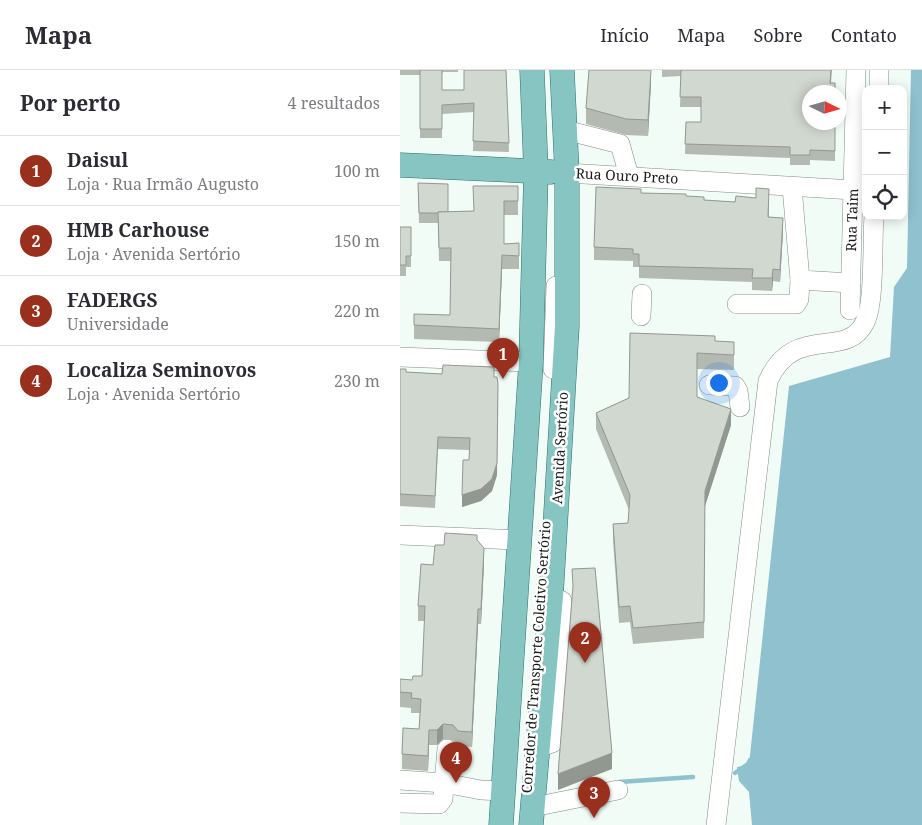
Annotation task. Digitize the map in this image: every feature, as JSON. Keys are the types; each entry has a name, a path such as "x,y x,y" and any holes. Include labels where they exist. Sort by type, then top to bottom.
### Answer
{"main road":[{"name":"Avenida Sertório","path":"529,819 550,596 567,326 552,172 532,70"},
{"name":"Avenida Sertório","path":"501,825 531,362 552,172 565,130 562,70"},
{"name":"Rua Ouro Preto","path":"400,165 552,172"}],"street":[{"name":"Corredor de Transporte Coletivo Sertório","path":"510,825 552,172 540,70"},
{"name":"Corredor de Transporte Coletivo Sertório","path":"529,819 548,497 554,70"},
{"name":"Rua Taim","path":"850,310 856,70"},
{"path":"879,70 879,85"},
{"path":"565,130 620,144 629,176"},
{"name":"Rua Ouro Preto","path":"552,172 853,190"},
{"path":"737,304 796,304 799,299 800,280 792,187"},
{"path":"716,825 768,381 775,366 786,354 804,346 844,341 858,334 866,322 872,285 874,220"},
{"path":"800,280 851,283"},
{"path":"641,316 642,294"},
{"path":"400,357 531,362"},
{"path":"709,385 735,386 738,391 740,407"},
{"path":"400,535 519,540"},
{"path":"400,803 439,804 443,799 447,749"},
{"path":"400,780 444,783 481,790 503,791"},
{"path":"529,819 618,790"}],"water":[{"path":"911,70 922,70 922,825 752,825 749,792 739,781 737,767 749,765 789,386 890,357 894,287 907,268"}],"building":[{"path":"420,70 442,70 442,90 464,90 464,70 506,70 509,143 473,141 474,103 442,105 442,129 420,129"},
{"path":"589,70 651,70 648,120 626,119 586,108"},
{"path":"681,70 831,70 830,83 835,83 835,85 802,85 802,130 835,130 835,151 810,150 810,155 790,155 790,147 685,144 686,122 701,122 701,97 680,97"},
{"path":"418,183 448,184 448,212 419,213"},
{"path":"473,186 518,186 518,201 504,201 504,244 519,243 519,256 502,255 499,329 414,325 414,314 450,315 451,248 439,248 438,212 474,211"},
{"path":"596,187 641,189 641,193 686,194 686,196 704,197 704,200 735,202 736,196 756,198 756,188 769,189 768,217 783,218 780,270 773,269 772,278 752,278 753,269 639,266 639,254 633,254 633,249 594,247"},
{"path":"400,227 411,227 411,256 406,256 406,265 400,265"},
{"path":"630,333 715,336 715,341 734,342 734,355 697,353 697,397 731,409 705,491 704,622 633,628 630,606 619,607 613,524 628,523 630,495 596,413 629,398"},
{"path":"443,365 494,367 494,377 497,377 498,383 497,463 492,479 481,489 462,495 463,460 469,460 470,438 438,437 435,496 400,494 400,369 406,369 406,372 442,374"},
{"path":"445,533 477,535 477,540 484,548 481,609 478,609 472,732 458,731 453,725 443,724 437,730 429,730 428,756 402,754 403,728 419,729 421,699 411,698 412,693 400,692 400,679 412,680 413,676 422,676 425,606 418,606 421,564 433,565 435,545 444,545"},
{"path":"595,568 612,753 558,774 573,586 572,569"}],"waterway":[{"path":"735,773 748,764 750,760"},
{"path":"619,782 693,777"}],"place":[{"name":"Daisul","path":"503,379"},
{"name":"HMB Carhouse","path":"585,663"},
{"name":"Localiza Seminovos","path":"456,783"},
{"name":"FADERGS","path":"594,818"}]}
